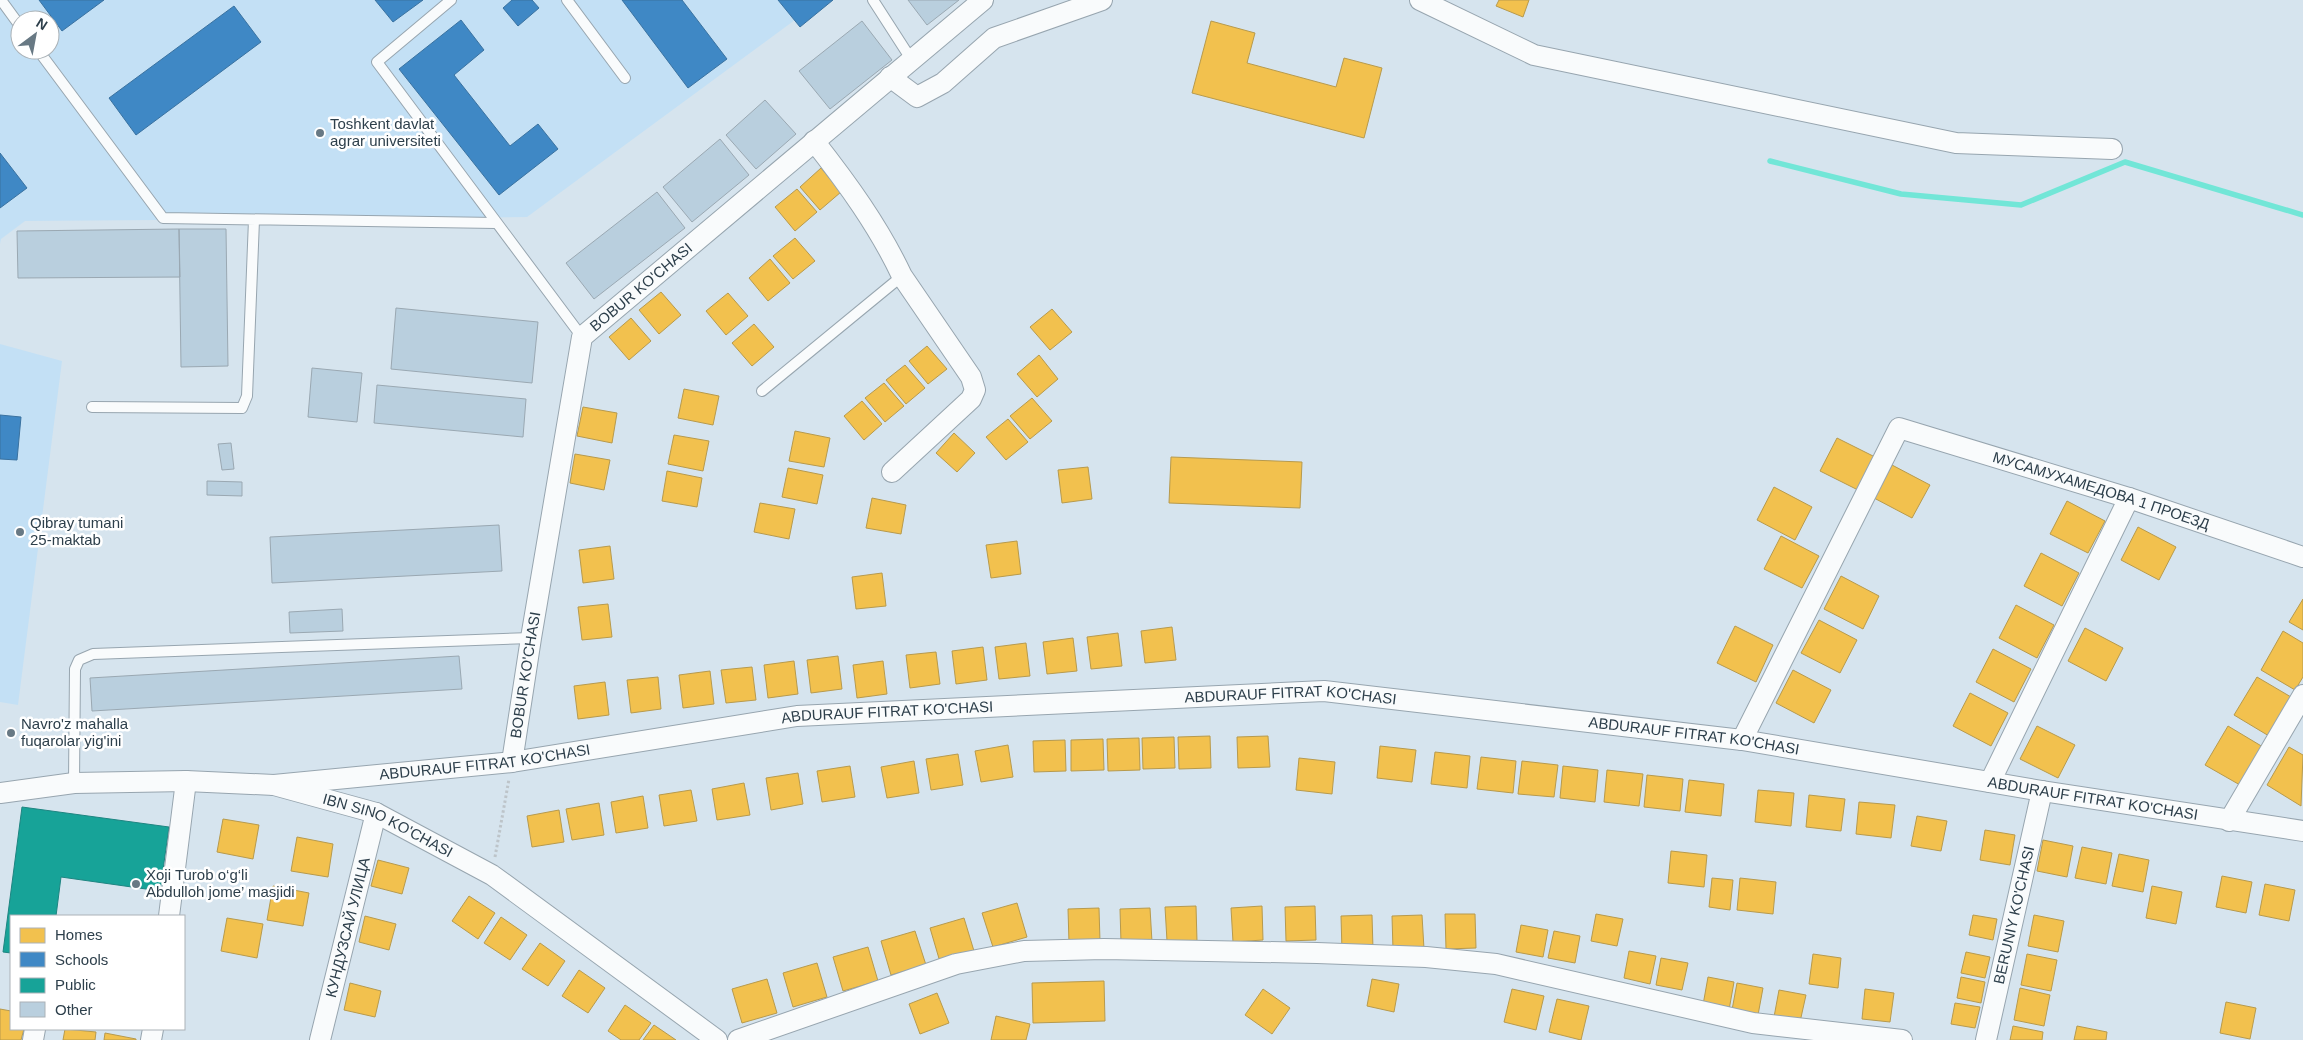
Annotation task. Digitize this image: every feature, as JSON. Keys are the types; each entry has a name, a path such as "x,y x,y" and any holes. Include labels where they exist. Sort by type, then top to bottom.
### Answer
{"street":[{"name":"BOBUR KO'CHASI","path":"512,762 582,336 983,0"},
{"path":"890,77 917,97 943,83 994,38 1102,0"},
{"path":"1420,0 1534,56 1956,143 2112,150"},
{"path":"814,141 853,191 902,276 971,377 975,390 971,399 892,472"},
{"name":"МУСАМУХАМЕДОВА 1 ПРОЕЗД","path":"1742,740 1899,428 2129,498 2303,557"},
{"path":"1990,782 2129,498"},
{"name":"ABDURAUF FITRAT KO'CHASI","path":"274,786 512,762 798,716 1324,692 1742,740 2042,791 2303,831"},
{"path":"2228,821 2303,695"},
{"name":"IBN SINO KO'CHASI","path":"0,793 74,782 186,782 274,786 376,813 492,875 717,1040"},
{"path":"169,915 186,782"},
{"name":"BERUNIY KO'CHASI","path":"1986,1040 2042,791"},
{"name":"КУНДУЗСАЙ УЛИЦА","path":"320,1040 376,813"},
{"path":"738,1040 956,964 1024,950 1104,949 1327,953 1426,957 1496,964 1753,1023 1902,1040"}],"lane":[{"path":"1,0 10,12"},
{"path":"451,0 377,62 496,224 582,336"},
{"path":"567,0 625,78"},
{"path":"873,0 911,59"},
{"path":"45,60 163,218 496,224"},
{"path":"92,407 242,408 247,396 254,220"},
{"path":"762,391 902,276"},
{"path":"74,782 75,669 79,660 93,654 531,638"}],"path":[{"path":"492,875 512,762"}],"shaded area":[{"name":"Toshkent davlat agrar universiteti","path":"0,0 822,0 527,217 25,221 1,239 0,244"},
{"name":"Qibray tumani 25-maktab","path":"0,344 62,361 18,705 0,702"}],"building: Homes":[{"path":"1499,0 1529,0 1523,17 1496,6"},
{"path":"1211,21 1255,33 1247,63 1336,87 1344,58 1382,68 1364,138 1192,93"},
{"path":"821,168 841,192 820,210 800,187"},
{"path":"797,189 817,212 795,231 775,207"},
{"path":"795,238 815,261 793,279 773,256"},
{"path":"770,259 790,283 768,301 749,278"},
{"path":"661,292 681,315 659,334 639,310"},
{"path":"728,293 748,316 726,335 706,311"},
{"path":"1052,309 1072,332 1050,350 1030,327"},
{"path":"631,318 651,341 629,360 609,337"},
{"path":"754,324 774,347 752,366 732,343"},
{"path":"927,346 947,369 928,384 909,361"},
{"path":"1039,355 1058,379 1037,397 1017,374"},
{"path":"905,365 925,388 906,404 886,380"},
{"path":"884,383 904,406 885,422 865,398"},
{"path":"684,389 719,396 713,425 678,418"},
{"path":"1032,398 1052,421 1030,439 1010,416"},
{"path":"862,401 882,424 864,440 844,416"},
{"path":"583,407 617,413 612,443 577,436"},
{"path":"1008,419 1028,442 1006,460 986,437"},
{"path":"795,431 830,438 824,467 789,461"},
{"path":"954,433 975,453 957,472 936,453"},
{"path":"674,435 709,441 703,471 668,464"},
{"path":"1837,438 1875,457 1858,490 1820,471"},
{"path":"575,454 610,460 604,490 570,483"},
{"path":"1171,457 1302,462 1300,508 1169,503"},
{"path":"1892,465 1930,485 1912,518 1874,498"},
{"path":"1088,467 1092,499 1062,503 1058,470"},
{"path":"788,468 823,475 817,504 782,497"},
{"path":"667,471 702,478 697,507 662,501"},
{"path":"1774,487 1812,507 1795,540 1757,520"},
{"path":"872,498 906,505 901,534 866,528"},
{"path":"2067,501 2105,521 2088,553 2050,534"},
{"path":"760,503 795,509 789,539 754,532"},
{"path":"2138,527 2176,547 2159,580 2121,560"},
{"path":"1781,536 1819,556 1802,588 1764,569"},
{"path":"1017,541 1021,574 991,578 986,545"},
{"path":"610,546 614,579 583,583 579,550"},
{"path":"2041,553 2079,573 2062,606 2024,586"},
{"path":"882,573 886,606 856,609 852,577"},
{"path":"1841,576 1879,596 1863,629 1824,609"},
{"path":"2303,599 2303,630 2289,622"},
{"path":"608,604 612,637 582,640 578,607"},
{"path":"2016,605 2054,625 2037,658 1999,638"},
{"path":"1819,620 1857,640 1840,673 1801,653"},
{"path":"1735,626 1773,645 1756,682 1717,663"},
{"path":"1172,627 1176,660 1145,663 1141,631"},
{"path":"2085,628 2123,648 2106,681 2068,661"},
{"path":"2283,631 2303,643 2303,677 2295,690 2261,670"},
{"path":"1118,633 1122,666 1091,669 1087,637"},
{"path":"1073,638 1077,671 1047,674 1043,642"},
{"path":"1026,643 1030,676 999,679 995,647"},
{"path":"983,647 987,680 956,684 952,651"},
{"path":"1993,649 2031,669 2014,702 1976,682"},
{"path":"936,652 940,684 910,688 906,655"},
{"path":"838,656 842,689 811,693 807,660"},
{"path":"794,661 798,694 768,698 764,665"},
{"path":"883,661 887,694 857,698 853,665"},
{"path":"752,667 756,700 726,703 721,670"},
{"path":"1793,670 1831,690 1814,723 1776,703"},
{"path":"710,671 714,704 683,708 679,675"},
{"path":"658,677 661,709 631,713 627,680"},
{"path":"2257,677 2291,697 2269,736 2234,715"},
{"path":"605,682 609,715 578,719 574,686"},
{"path":"1970,693 2008,713 1991,746 1953,726"},
{"path":"2037,726 2075,745 2058,778 2020,759"},
{"path":"2228,726 2263,747 2240,785 2205,765"},
{"path":"1210,736 1211,768 1179,769 1178,737"},
{"path":"1268,736 1270,767 1238,768 1237,737"},
{"path":"1174,737 1175,768 1143,769 1142,738"},
{"path":"1139,738 1140,770 1108,771 1107,739"},
{"path":"1103,739 1104,770 1071,771 1071,740"},
{"path":"1065,740 1066,771 1034,772 1033,741"},
{"path":"1008,745 1013,777 981,782 975,751"},
{"path":"1380,746 1416,750 1412,782 1377,778"},
{"path":"2289,747 2303,755 2301,806 2267,785"},
{"path":"1435,752 1470,756 1467,788 1431,784"},
{"path":"958,754 963,785 931,790 926,759"},
{"path":"1481,757 1516,761 1513,793 1477,789"},
{"path":"1299,758 1335,762 1332,794 1296,790"},
{"path":"914,761 919,793 887,798 881,767"},
{"path":"1522,761 1558,765 1554,797 1518,794"},
{"path":"850,766 855,797 822,802 817,771"},
{"path":"1563,766 1598,770 1595,802 1560,798"},
{"path":"1607,770 1643,774 1639,806 1604,802"},
{"path":"798,773 803,804 771,810 766,778"},
{"path":"1647,775 1683,779 1680,811 1644,807"},
{"path":"1689,780 1724,784 1721,816 1685,812"},
{"path":"744,783 750,815 717,820 712,789"},
{"path":"691,790 697,821 664,826 659,795"},
{"path":"1758,790 1794,793 1791,826 1755,822"},
{"path":"1809,795 1845,799 1841,831 1806,827"},
{"path":"643,796 648,828 616,833 611,802"},
{"path":"1859,802 1895,805 1891,838 1856,834"},
{"path":"599,803 604,835 572,840 566,809"},
{"path":"559,810 564,842 532,847 527,816"},
{"path":"1917,816 1947,821 1941,851 1911,846"},
{"path":"223,819 259,825 253,859 217,852"},
{"path":"1985,830 2015,835 2010,865 1980,860"},
{"path":"297,837 333,844 328,877 291,871"},
{"path":"2043,840 2073,846 2067,877 2037,871"},
{"path":"2082,847 2112,853 2106,884 2075,878"},
{"path":"1671,851 1707,855 1704,887 1668,883"},
{"path":"2119,854 2149,860 2143,892 2112,886"},
{"path":"378,860 409,868 402,894 371,886"},
{"path":"2222,876 2252,882 2246,913 2216,907"},
{"path":"1712,878 1733,880 1730,910 1709,907"},
{"path":"1740,878 1776,882 1773,914 1737,910"},
{"path":"2265,884 2295,890 2289,921 2259,915"},
{"path":"273,886 309,893 303,926 267,920"},
{"path":"2152,886 2182,892 2176,924 2146,918"},
{"path":"469,896 495,913 478,939 452,921"},
{"path":"1017,903 1027,937 993,947 982,913"},
{"path":"1196,906 1197,941 1167,941 1165,907"},
{"path":"1262,906 1263,940 1233,942 1231,908"},
{"path":"1315,906 1316,940 1286,941 1285,907"},
{"path":"1099,908 1100,942 1069,943 1068,909"},
{"path":"1150,908 1152,942 1121,943 1120,909"},
{"path":"1445,914 1475,914 1476,948 1446,949"},
{"path":"1596,914 1623,919 1617,946 1591,941"},
{"path":"1372,915 1373,949 1342,951 1341,916"},
{"path":"1422,915 1424,949 1393,950 1392,916"},
{"path":"1973,915 1997,919 1993,940 1969,935"},
{"path":"2034,915 2064,921 2058,952 2028,946"},
{"path":"365,916 396,924 389,950 359,942"},
{"path":"501,917 527,935 510,960 484,943"},
{"path":"227,918 263,924 257,958 221,951"},
{"path":"964,918 974,951 940,962 930,928"},
{"path":"1521,925 1548,930 1543,957 1516,952"},
{"path":"915,931 926,965 891,975 881,941"},
{"path":"1554,931 1580,936 1575,963 1548,958"},
{"path":"540,943 565,961 548,986 522,969"},
{"path":"868,947 878,981 843,991 833,957"},
{"path":"1629,951 1656,956 1650,984 1624,978"},
{"path":"1966,952 1990,957 1985,978 1961,973"},
{"path":"1813,954 1841,958 1838,988 1809,984"},
{"path":"2027,954 2057,960 2051,991 2021,985"},
{"path":"1661,958 1688,963 1682,990 1656,985"},
{"path":"817,963 827,997 793,1007 783,973"},
{"path":"579,970 605,988 588,1013 562,996"},
{"path":"1708,977 1734,982 1729,1010 1703,1005"},
{"path":"1961,977 1985,982 1981,1003 1957,998"},
{"path":"767,979 777,1013 742,1023 732,989"},
{"path":"1372,979 1399,984 1394,1012 1367,1006"},
{"path":"1104,981 1105,1021 1033,1023 1032,983"},
{"path":"350,983 381,991 375,1017 344,1010"},
{"path":"1737,983 1763,988 1758,1015 1732,1010"},
{"path":"2020,988 2050,995 2044,1026 2014,1020"},
{"path":"1263,989 1290,1008 1272,1034 1245,1015"},
{"path":"1512,989 1544,996 1536,1030 1504,1022"},
{"path":"1865,989 1894,993 1890,1022 1862,1019"},
{"path":"1779,990 1806,995 1800,1022 1774,1017"},
{"path":"937,993 949,1023 920,1034 909,1004"},
{"path":"1557,999 1589,1006 1581,1040 1549,1032"},
{"path":"2226,1002 2256,1008 2250,1039 2220,1033"},
{"path":"1955,1003 1980,1007 1975,1028 1951,1024"},
{"path":"625,1005 651,1023 639,1040 621,1040 608,1031"},
{"path":"0,1009 10,1011 10,1030 24,1030 21,1040 0,1040"},
{"path":"996,1016 1030,1024 1026,1040 991,1040"},
{"path":"654,1025 676,1040 643,1040"},
{"path":"2013,1026 2043,1032 2042,1040 2010,1040"},
{"path":"2077,1026 2107,1032 2106,1040 2074,1040"},
{"path":"65,1030 96,1032 95,1040 63,1040"},
{"path":"105,1033 136,1039 136,1040 104,1040"}],"building: Schools":[{"path":"39,0 104,0 62,31 60,28 60,10 46,10"},
{"path":"375,0 423,0 393,22"},
{"path":"512,0 532,0 539,8 518,26 503,8"},
{"path":"622,0 682,0 727,59 688,88"},
{"path":"778,0 833,0 800,27"},
{"path":"234,6 261,42 136,135 109,98"},
{"path":"461,20 484,50 454,75 510,146 538,124 558,149 499,195 399,69"},
{"path":"0,153 27,188 0,208"},
{"path":"0,415 21,417 17,460 0,459"}],"building: Public":[{"name":"Xoji Turob o‘g‘li Abdulloh jome’ masjidi","path":"22,807 169,827 160,891 61,877 56,915 10,915 10,953 3,952"}],"building: Other":[{"path":"908,0 959,0 927,25"},
{"path":"862,21 892,60 830,109 799,71"},
{"path":"765,100 796,134 756,169 726,135"},
{"path":"720,139 749,175 692,222 663,187"},
{"path":"657,192 685,228 594,299 566,263"},
{"path":"179,229 180,277 18,278 17,231"},
{"path":"179,229 226,229 228,366 181,367"},
{"path":"396,308 538,322 532,383 391,369"},
{"path":"312,368 362,373 357,422 308,417"},
{"path":"377,385 526,399 523,437 374,423"},
{"path":"231,443 234,469 222,470 218,444"},
{"path":"207,481 242,482 242,496 207,495"},
{"path":"499,525 502,571 272,583 270,537"},
{"path":"342,609 343,631 290,633 289,612"},
{"path":"459,656 462,689 92,711 90,678"}],"waterway":[{"path":"1770,161 1901,194 2021,205 2125,162 2303,215"}],"place":[{"name":"Toshkent davlat agrar universiteti","path":"320,133"},
{"name":"Qibray tumani 25-maktab","path":"20,532"},
{"name":"Navro'z mahalla fuqarolar yig'ini","path":"11,733"},
{"name":"Xoji Turob o‘g‘li Abdulloh jome’ masjidi","path":"136,884"}]}
